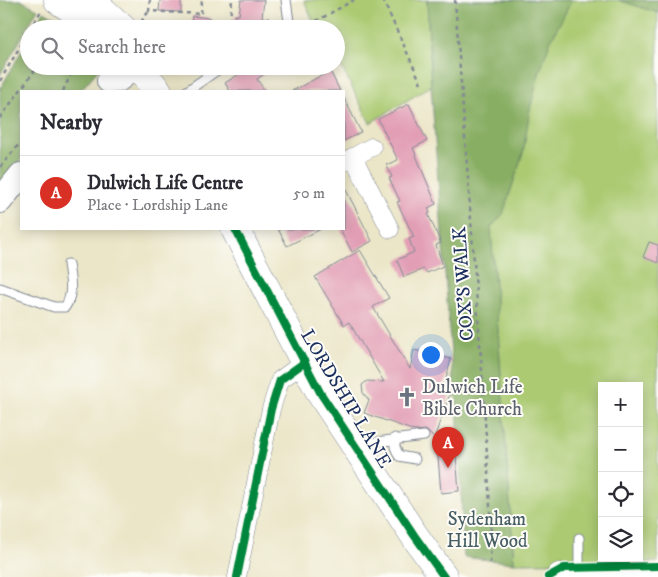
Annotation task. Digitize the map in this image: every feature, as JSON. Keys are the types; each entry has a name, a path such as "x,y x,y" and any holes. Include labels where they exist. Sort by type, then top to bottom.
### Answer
{"highway":[{"path":"91,0 128,20"},
{"path":"50,5 82,20"},
{"path":"145,75 157,90"},
{"path":"165,75 175,90"},
{"name":"LORDSHIP LANE","path":"236,230 321,394 358,452 444,577"},
{"path":"560,577 658,576"}],"street":[{"path":"107,79 118,80 125,75"},
{"path":"372,147 348,160 390,229"},
{"path":"0,201 20,176"},
{"path":"236,577 273,401 280,380 305,362"}],"lane":[{"path":"286,0 289,20"},
{"path":"188,90 210,75"},
{"path":"0,288 54,307 65,307 70,300 71,290 68,264"},
{"path":"358,452 376,442 424,436"},
{"path":"396,438 396,447 400,456 415,460"},
{"path":"579,538 580,577"}],"path":[{"path":"149,11 150,0"},
{"path":"138,20 149,11 201,14 202,0"},
{"path":"230,20 232,0"},
{"path":"318,20 354,0"},
{"path":"383,0 421,83"},
{"path":"37,20 50,5"},
{"path":"0,81 20,46"},
{"path":"0,118 1,113 31,75"},
{"path":"63,90 71,75"},
{"path":"0,167 20,143"}],"green space":[{"path":"0,0 20,0 38,9 32,20 20,20 20,40 0,75"},
{"path":"304,0 427,0 431,86 370,123 345,74 345,20 313,20"},
{"name":"Sydenham Hill Wood","path":"427,0 572,0 550,42 530,109 523,153 503,214 491,228 514,563 464,557 457,401 453,380 431,86"},
{"path":"473,0 658,0 658,562 514,563"},
{"path":"618,0 658,0 658,13"},
{"path":"44,11 59,20 39,20"},
{"path":"20,54 20,75 94,75 81,90 20,90 20,161 0,185 0,89"}],"building":[{"path":"160,0 181,0 181,12 159,11"},
{"path":"241,0 264,0 262,18 269,18 269,20 235,20 235,15 239,15"},
{"path":"192,16 211,18 211,20 192,20"},
{"path":"238,75 263,75 257,79 264,90 229,90 225,83"},
{"path":"322,75 332,75 340,90 294,90"},
{"path":"345,100 361,132 345,140"},
{"path":"409,104 427,141 413,148 436,204 428,208 430,213 428,214 441,243 436,245 443,266 427,273 424,269 404,277 397,260 414,252 409,239 414,237 397,202 400,201 389,178 392,177 386,165 398,160 378,119"},
{"path":"345,188 372,241 352,252 341,230 345,230"},
{"path":"279,230 319,230 287,246"},
{"path":"649,242 658,245 658,263 643,257"},
{"path":"360,250 389,298 373,307 410,369 414,350 451,359 443,391 450,394 434,438 426,430 415,431 364,413 369,400 363,393 362,385 367,381 384,382 349,322 344,325 315,277"},
{"path":"455,443 459,491 441,493 437,444"}],"cycle path":[{"path":"236,230 321,394 444,577"},
{"path":"237,577 271,409 280,380 305,362"},
{"path":"548,577 564,568 658,566"}],"place":[{"name":"Dulwich Life Bible Church","path":"407,397"},
{"name":"Dulwich Life Centre","path":"448,468"}]}
